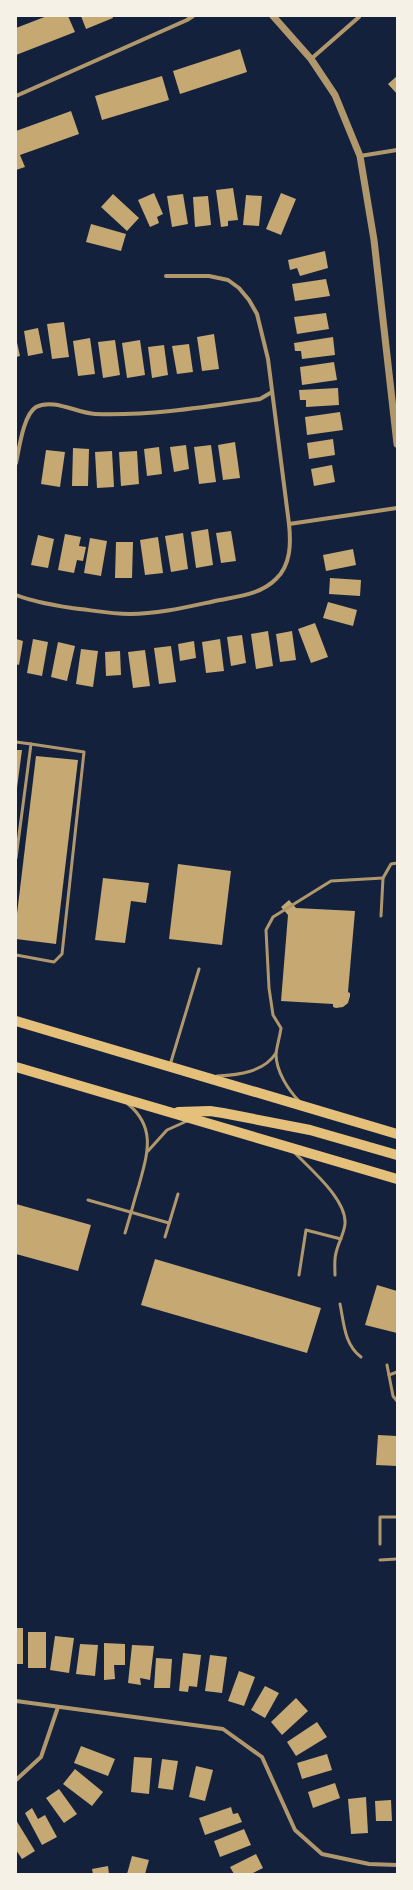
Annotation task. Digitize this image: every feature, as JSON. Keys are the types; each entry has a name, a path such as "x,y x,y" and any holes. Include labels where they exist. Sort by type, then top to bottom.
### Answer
{"main road":[{"path":"16,1021 397,1134"},
{"path":"16,1067 397,1179"},
{"path":"172,1113 199,1111 223,1113 310,1130 397,1155"}],"street":[{"path":"16,96 193,16"},
{"path":"274,16 311,59 334,95 360,156 374,240 397,444"},
{"path":"311,59 359,18"},
{"path":"360,156 397,150"},
{"path":"16,595 26,599 54,605 108,613 130,614 187,607 254,593 277,578 286,564 291,542 289,524 268,360 258,314 239,288 228,280 209,276 166,276"},
{"path":"16,464 25,422 34,408 42,405 66,408 92,414 178,411 260,398 272,392"},
{"path":"289,524 397,508"},
{"path":"16,1701 222,1729 262,1756 295,1830 322,1854 369,1864 397,1866"},
{"path":"16,1780 41,1757 58,1706"}],"lane":[{"path":"16,742 84,752 62,954 54,962 16,955"},
{"path":"16,858 31,744"},
{"path":"381,916 383,878 392,864 397,863"},
{"path":"304,1106 282,1077 278,1067 276,1053 282,1028 273,1014 269,988 266,930 273,917 331,881 383,878"},
{"path":"170,1067 199,969"},
{"path":"205,1077 240,1074 256,1069 265,1065 276,1053"},
{"path":"120,1098 134,1109 140,1118 148,1137 148,1151 125,1232"},
{"path":"148,1151 167,1130 181,1123 197,1120"},
{"path":"291,1148 322,1180 340,1207 345,1223 336,1254 335,1275"},
{"path":"165,1237 178,1194"},
{"path":"88,1200 169,1223"},
{"path":"299,1275 306,1230 341,1239"},
{"path":"340,1304 349,1343 354,1351 361,1357"},
{"path":"387,1365 397,1402"},
{"path":"389,1375 397,1372"},
{"path":"380,1544 380,1517 397,1517"},
{"path":"380,1560 397,1559"}],"building":[{"path":"47,16 68,16 75,32 16,55 16,28"},
{"path":"81,16 112,16 113,18 86,29"},
{"path":"240,49 247,72 180,94 173,71"},
{"path":"162,76 169,100 102,120 95,96"},
{"path":"397,76 397,94 388,84"},
{"path":"71,111 79,134 20,155 25,167 16,170 16,131"},
{"path":"233,188 238,220 228,221 228,226 221,227 216,190"},
{"path":"154,193 163,214 157,217 159,223 150,227 138,200"},
{"path":"281,193 296,199 281,235 266,229"},
{"path":"113,194 139,218 127,231 101,207"},
{"path":"183,194 188,224 172,227 167,196"},
{"path":"246,195 262,196 259,226 243,225"},
{"path":"208,196 211,225 195,227 193,197"},
{"path":"91,224 126,234 121,251 86,242"},
{"path":"325,251 328,268 300,276 297,268 290,270 288,260"},
{"path":"326,279 330,296 295,301 292,284"},
{"path":"326,313 329,329 297,334 294,317"},
{"path":"64,322 69,357 52,359 47,324"},
{"path":"38,328 43,353 28,356 24,331"},
{"path":"214,334 219,369 202,371 197,337"},
{"path":"333,337 335,355 302,359 301,351 295,351 294,343"},
{"path":"16,338 20,356 16,357"},
{"path":"90,338 95,374 78,376 73,341"},
{"path":"115,340 120,375 103,378 98,342"},
{"path":"140,340 145,375 127,378 122,343"},
{"path":"189,344 193,372 177,374 172,346"},
{"path":"164,345 168,375 152,378 148,347"},
{"path":"334,362 337,380 302,385 300,367"},
{"path":"338,388 339,405 306,407 306,400 300,400 299,390"},
{"path":"340,412 343,430 307,435 305,417"},
{"path":"333,439 335,455 309,459 307,443"},
{"path":"235,442 240,478 223,480 218,445"},
{"path":"186,445 189,469 174,472 170,447"},
{"path":"211,445 216,482 199,484 194,447"},
{"path":"159,447 162,474 147,476 144,449"},
{"path":"73,448 89,449 88,486 72,486"},
{"path":"46,450 65,452 60,487 41,484"},
{"path":"112,451 114,487 97,488 95,452"},
{"path":"137,451 139,484 121,486 119,452"},
{"path":"332,465 335,482 314,486 311,469"},
{"path":"208,529 213,565 196,568 191,532"},
{"path":"231,531 236,561 221,563 216,533"},
{"path":"183,533 188,569 171,572 165,536"},
{"path":"65,534 81,537 79,546 86,547 83,561 77,560 74,573 58,570"},
{"path":"38,535 54,539 48,568 31,565"},
{"path":"158,537 163,573 145,575 140,540"},
{"path":"90,538 107,541 101,576 84,573"},
{"path":"116,542 133,542 132,578 115,578"},
{"path":"353,549 356,565 326,571 323,555"},
{"path":"330,578 361,580 360,596 329,594"},
{"path":"328,602 357,610 353,626 323,618"},
{"path":"315,623 328,657 311,663 298,629"},
{"path":"268,631 273,666 256,669 251,634"},
{"path":"292,631 296,660 280,662 276,634"},
{"path":"242,635 246,663 231,666 227,637"},
{"path":"16,639 23,641 19,665 16,664"},
{"path":"33,639 48,642 42,676 27,673"},
{"path":"220,639 224,671 206,673 202,642"},
{"path":"194,641 196,658 180,661 178,644"},
{"path":"58,642 75,646 67,681 51,677"},
{"path":"171,646 176,682 159,684 154,648"},
{"path":"81,649 98,651 93,687 76,684"},
{"path":"145,650 150,686 133,688 128,652"},
{"path":"120,651 121,675 106,676 105,652"},
{"path":"16,750 22,750 17,788 16,788"},
{"path":"36,756 78,760 56,944 16,939 16,922"},
{"path":"178,864 231,871 222,945 169,939"},
{"path":"103,878 149,883 146,903 131,901 125,943 95,940"},
{"path":"289,900 296,908 355,911 348,992 350,993 350,996 348,1003 343,1007 336,1008 333,1007 333,1004 281,1001 288,915 281,907"},
{"path":"16,1204 91,1225 78,1271 16,1254"},
{"path":"155,1259 321,1308 307,1353 141,1305"},
{"path":"377,1285 397,1291 397,1333 365,1325"},
{"path":"378,1435 397,1436 397,1466 376,1465"},
{"path":"16,1628 23,1628 23,1664 16,1664"},
{"path":"28,1632 46,1632 46,1668 28,1668"},
{"path":"55,1636 74,1638 69,1673 50,1670"},
{"path":"104,1643 125,1644 125,1665 114,1665 115,1679 104,1680"},
{"path":"80,1644 98,1645 95,1676 76,1674"},
{"path":"132,1645 154,1646 150,1680 140,1678 141,1685 128,1683"},
{"path":"183,1653 201,1655 197,1687 189,1686 188,1692 179,1691"},
{"path":"210,1655 227,1657 222,1693 205,1691"},
{"path":"156,1658 172,1659 170,1688 154,1688"},
{"path":"239,1671 255,1677 244,1706 228,1701"},
{"path":"265,1686 279,1693 265,1718 251,1710"},
{"path":"296,1698 308,1711 282,1735 271,1722"},
{"path":"317,1722 327,1737 296,1756 287,1742"},
{"path":"81,1746 115,1759 108,1776 74,1763"},
{"path":"327,1754 332,1770 302,1779 297,1763"},
{"path":"134,1757 152,1758 149,1794 131,1792"},
{"path":"162,1759 178,1761 173,1790 158,1788"},
{"path":"196,1766 213,1770 205,1801 189,1797"},
{"path":"75,1769 103,1792 92,1806 63,1784"},
{"path":"335,1783 340,1798 313,1808 308,1792"},
{"path":"59,1789 77,1814 64,1823 46,1798"},
{"path":"366,1797 368,1833 351,1834 348,1799"},
{"path":"391,1800 392,1821 376,1821 375,1801"},
{"path":"231,1807 233,1814 238,1813 242,1822 205,1835 199,1818"},
{"path":"32,1808 38,1819 45,1815 57,1837 42,1845 25,1813"},
{"path":"16,1820 35,1851 22,1859 16,1850"},
{"path":"244,1829 251,1845 220,1857 214,1841"},
{"path":"256,1854 263,1868 251,1874 234,1874 230,1867"},
{"path":"132,1856 149,1860 145,1874 127,1874"},
{"path":"108,1866 109,1874 93,1874 92,1869"}]}
